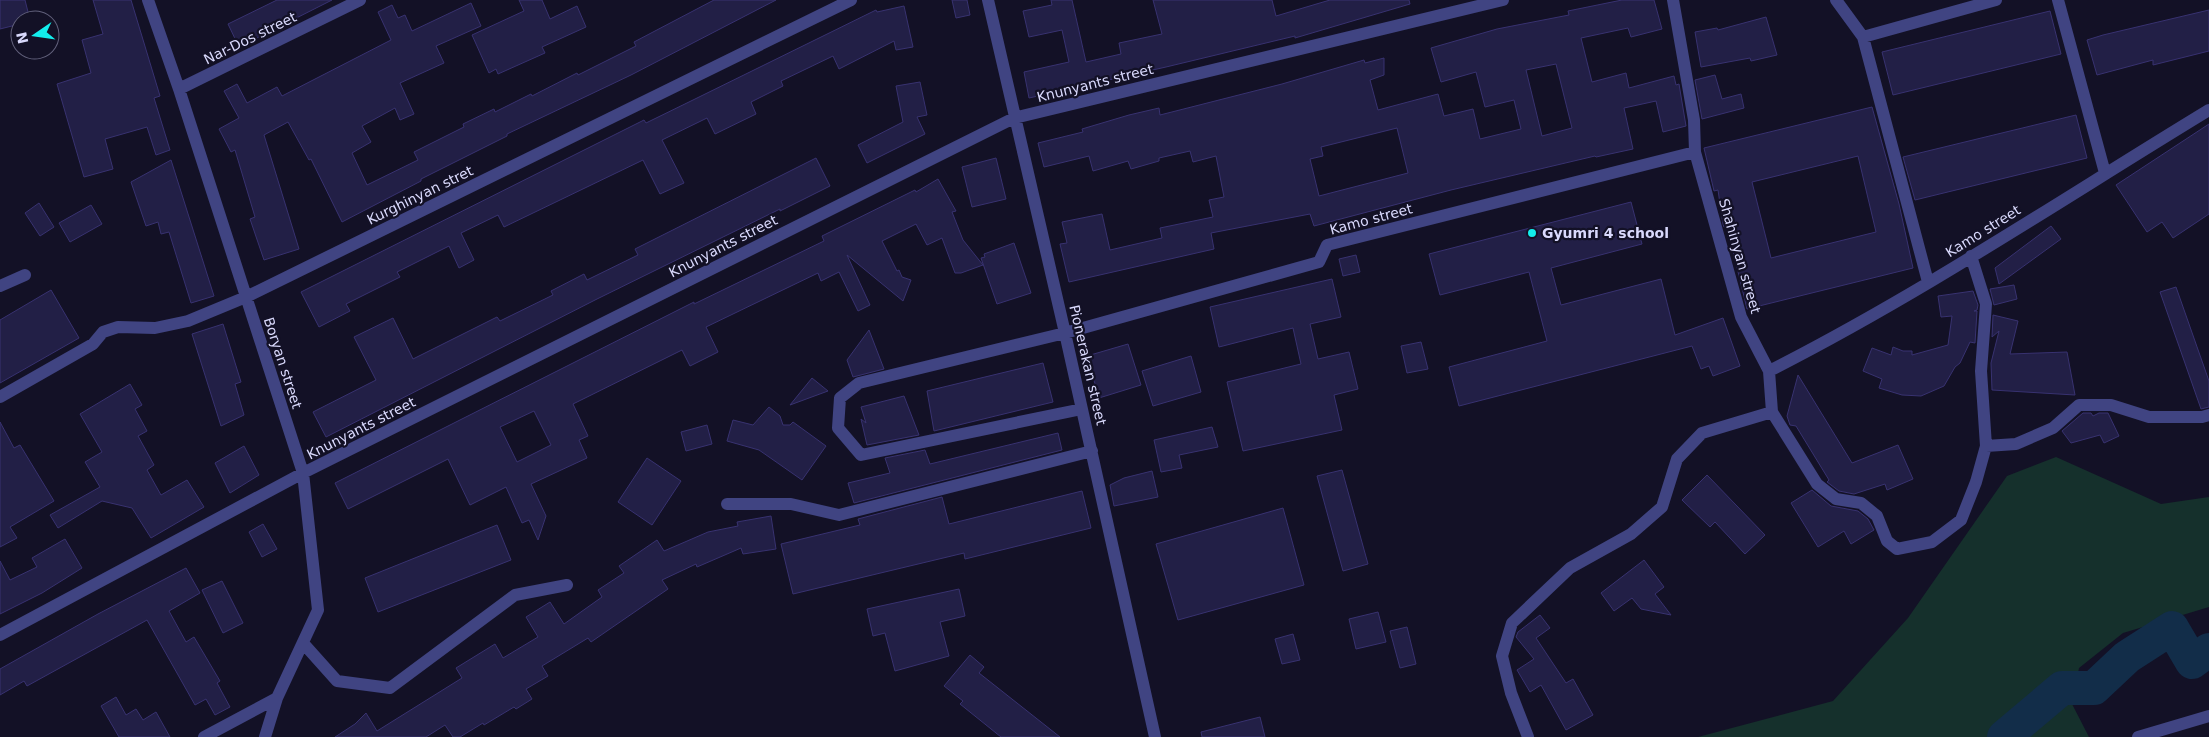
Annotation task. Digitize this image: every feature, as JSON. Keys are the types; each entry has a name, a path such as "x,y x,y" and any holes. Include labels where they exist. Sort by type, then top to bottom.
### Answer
{"street":[{"name":"Boryan street","path":"148,0 179,89 303,473 318,610 277,698 265,737"},
{"name":"Nar-Dos street","path":"179,89 360,0"},
{"name":"Kurghinyan stret","path":"0,397 93,344 103,332 118,327 155,328 188,321 246,297 851,0"},
{"name":"Pionerakan street","path":"988,0 1092,452 1155,737"},
{"name":"Knunyants street","path":"0,635 303,473 1014,118 1503,0"},
{"name":"Shahinyan street","path":"1673,0 1694,120 1695,152 1741,317 1769,371 1772,412 1817,484 1836,499 1861,503 1878,516 1887,541 1897,549 1932,542 1961,520 1976,482 1986,446 1981,371 1986,304 1971,256"},
{"path":"1836,0 1863,37 1928,282"},
{"path":"1863,37 1996,0"},
{"path":"2058,0 2106,173"},
{"name":"Kamo street","path":"1769,371 1808,351 1928,282 2209,110"},
{"name":"Kamo street","path":"1082,410 861,455 838,428 840,398 859,383 1065,333 1319,262 1327,246 1695,152"},
{"path":"0,286 25,275"},
{"path":"1986,446 2016,444 2053,428 2078,404 2111,405 2149,417 2202,417 2209,415"},
{"path":"1528,737 1511,693 1502,656 1512,623 1570,568 1631,534 1662,507 1677,459 1702,433 1772,412"},
{"path":"727,504 792,504 839,514 1092,452"},
{"path":"303,643 338,681 390,688 515,595 567,585"},
{"path":"204,737 277,698"},
{"path":"2138,737 2209,716"}],"green space":[{"path":"2056,457 2161,504 2209,497 2209,607 2123,633 2079,668 2072,704 2089,737 1698,737 1833,701 1908,618 2007,476"}],"building":[{"path":"0,0 25,0 28,10 10,10 10,26 0,29"},
{"path":"93,0 131,0 160,96 154,98 170,150 156,155 147,127 105,139 113,169 84,177 57,84 91,73 82,40 103,34"},
{"path":"277,0 332,0 239,47 228,24"},
{"path":"519,0 542,0 550,19 577,6 586,27 542,47 545,53 498,74 496,69 489,73 472,35 524,11"},
{"path":"714,0 776,0 631,75 507,134 507,136 421,179 421,181 342,222 311,159 309,160 288,122 264,135 299,249 264,260 250,219 255,217 235,150 231,152 219,129 239,118 224,91 237,84 247,103 277,87 282,96 391,40 378,12 392,5 398,18 405,15 412,31 471,3 481,26 436,46 444,63 400,83 414,114 400,120 395,108 362,126 371,142 352,153 367,185 418,160 414,152 464,127 463,124 494,109 495,112 531,94 532,96 577,73 578,75 636,46 634,42"},
{"path":"952,0 967,0 970,15 956,18"},
{"path":"1051,0 1072,0 1086,62 1121,54 1119,43 1162,34 1153,0 1272,0 1276,16 1330,0 1409,0 1410,4 1295,38 1295,36 1029,98 1024,72 1069,62 1062,30 1029,37 1023,11 1052,5"},
{"path":"1622,0 1654,0 1662,29 1631,37 1628,28 1581,38 1592,82 1626,73 1629,88 1674,76 1676,85 1679,84 1686,126 1663,132 1656,101 1624,108 1633,149 1595,156 1451,190 1314,226 1310,214 1211,233 1214,249 1069,282 1060,244 1067,243 1062,222 1102,214 1110,250 1162,238 1160,228 1213,217 1209,200 1224,197 1216,156 1193,162 1190,151 1159,158 1159,161 1131,169 1128,161 1093,171 1089,156 1044,167 1038,143 1083,132 1082,129 1129,115 1159,108 1160,115 1282,84 1364,60 1365,63 1384,58 1384,75 1370,80 1378,110 1438,94 1444,116 1473,109 1480,139 1521,129 1514,100 1485,107 1476,72 1441,82 1431,48 1497,29 1569,15 1568,11","holes":["1556,64 1572,128 1542,136 1526,70","1397,128 1408,173 1319,196 1310,159 1323,156 1321,147"]},
{"path":"904,6 913,47 896,50 894,41 839,69 833,56 781,81 783,86 751,102 756,114 715,134 707,118 662,140 684,183 660,194 643,160 504,227 498,215 461,233 474,260 459,268 449,246 397,272 400,277 346,304 350,311 319,327 301,292 644,120 646,123 876,10 877,12"},
{"path":"2209,10 2209,51 2153,65 2153,60 2097,75 2087,40"},
{"path":"2050,11 2061,54 1893,95 1882,52"},
{"path":"1766,17 1777,55 1751,61 1750,58 1701,67 1695,32 1717,28 1718,30"},
{"path":"1715,75 1722,99 1741,94 1744,108 1702,119 1695,80"},
{"path":"920,82 927,115 917,117 925,134 867,163 858,145 903,122 896,86"},
{"path":"1872,107 1899,204 1913,268 1747,309 1727,226 1724,227 1723,224 1718,190 1714,191 1704,148","holes":["1858,156 1876,232 1771,258 1752,182"]},
{"path":"2076,115 2087,158 1915,200 1903,157"},
{"path":"2209,124 2209,214 2173,238 2162,222 2147,232 2116,185"},
{"path":"816,158 830,186 597,299 326,437 313,412 376,380 354,337 393,318 413,359 497,317 500,321 553,295 551,291 584,274 587,280 638,255 635,249"},
{"path":"996,158 1006,199 972,207 962,167"},
{"path":"171,160 214,296 191,303 169,232 161,234 158,222 146,226 131,182"},
{"path":"938,179 956,211 952,212 963,240 983,265 961,273 955,273 942,238 927,245 916,224 882,241 897,271 899,270 902,277 911,280 903,301 847,255 870,305 858,311 839,272 821,281 818,273 706,327 718,352 690,366 682,350 573,404 588,436 579,440 587,458 531,484 546,516 538,540 529,520 522,523 506,487 470,505 448,459 348,509 335,483 694,302 694,304 824,241 822,236 915,190 916,192","holes":["534,411 551,445 517,462 500,427"]},
{"path":"1631,202 1642,244 1551,268 1561,305 1661,279 1675,335 1723,318 1740,366 1713,376 1709,366 1701,369 1692,346 1459,406 1449,367 1547,341 1529,272 1440,295 1429,254"},
{"path":"39,203 54,227 40,236 25,213"},
{"path":"91,205 102,224 70,242 59,223"},
{"path":"2051,226 2061,239 1999,284 1995,268"},
{"path":"1014,243 1031,293 997,304 981,258 985,257 984,254"},
{"path":"1356,255 1360,272 1343,276 1339,259"},
{"path":"1332,279 1341,317 1310,324 1318,359 1349,352 1358,389 1334,395 1342,430 1243,451 1227,382 1301,364 1293,328 1219,347 1210,307"},
{"path":"2014,285 2017,299 1994,305 1990,289"},
{"path":"2176,287 2209,381 2209,407 2201,409 2160,292"},
{"path":"51,290 79,338 0,383 0,320"},
{"path":"1973,291 1978,305 1977,310 1974,311 1977,311 1975,343 1970,342 1960,363 1955,367 1944,386 1921,396 1902,395 1879,388 1882,379 1863,371 1872,348 1891,355 1893,347 1903,351 1912,351 1912,355 1948,345 1952,316 1941,317 1938,296"},
{"path":"1993,315 2018,321 2010,354 2067,352 2075,395 1992,390 1991,363 1999,331 1992,337"},
{"path":"223,324 241,382 235,384 244,415 221,426 192,334"},
{"path":"869,330 884,369 853,377 847,360"},
{"path":"1421,342 1428,369 1407,373 1401,346"},
{"path":"1128,344 1141,385 1099,398 1087,356"},
{"path":"1191,356 1201,392 1153,406 1142,371"},
{"path":"1043,363 1053,402 934,431 927,391"},
{"path":"1798,375 1852,463 1898,445 1913,479 1887,490 1885,484 1854,494 1839,491 1827,482 1829,480 1796,426 1790,425 1787,416"},
{"path":"812,378 828,391 790,405"},
{"path":"130,384 142,405 135,409 147,431 138,436 154,465 147,470 161,495 187,480 204,507 151,538 132,508 102,501 58,528 50,515 100,487 85,462 102,452 80,414"},
{"path":"904,396 919,435 867,445 861,419 866,423 861,407"},
{"path":"769,407 780,416 783,425 790,425 793,422 826,446 802,480 759,450 727,441 733,420 753,425"},
{"path":"2083,413 2091,413 2093,416 2099,413 2108,413 2119,436 2104,443 2100,435 2071,443 2062,431"},
{"path":"0,422 14,448 20,445 54,501 10,527 17,538 0,547"},
{"path":"707,425 712,444 686,451 681,432"},
{"path":"1212,427 1218,447 1179,455 1182,468 1161,472 1154,440"},
{"path":"1058,433 1062,450 854,503 848,483 890,473 885,458 925,450 930,464"},
{"path":"244,446 259,475 230,493 215,463"},
{"path":"647,458 681,481 652,525 618,502"},
{"path":"1342,470 1368,564 1343,571 1317,476"},
{"path":"1152,471 1158,497 1114,506 1110,485 1124,478"},
{"path":"1707,475 1765,535 1745,554 1715,522 1710,527 1682,500"},
{"path":"1812,490 1831,506 1858,511 1868,519 1874,530 1851,544 1844,531 1818,547 1791,503"},
{"path":"1082,491 1091,528 965,559 964,553 793,594 781,544 860,525 858,519 942,497 949,524"},
{"path":"1283,508 1304,585 1178,620 1156,544"},
{"path":"771,516 776,549 743,554 741,548 697,567 696,564 662,580 668,589 591,642 588,638 542,666 548,676 526,689 532,699 516,709 514,707 460,737 453,737 445,725 426,737 335,737 355,724 366,713 377,731 462,678 456,668 495,644 503,658 538,637 526,617 550,602 564,624 602,597 598,590 624,573 619,566 657,540 664,551 708,532 738,526 737,522"},
{"path":"263,524 277,549 262,557 249,532"},
{"path":"497,525 511,560 378,612 365,578"},
{"path":"65,539 82,568 42,593 0,614 0,561 10,580 37,567 32,558"},
{"path":"1644,560 1664,587 1655,594 1671,615 1641,609 1632,598 1614,611 1601,593"},
{"path":"186,568 200,593 169,611 186,642 194,637 220,681 217,683 230,707 215,715 206,699 195,705 147,620 27,686 24,681 0,695 0,669 98,614"},
{"path":"222,581 243,623 223,633 202,590"},
{"path":"959,589 965,616 940,622 949,656 895,671 885,633 873,636 867,609"},
{"path":"1378,612 1386,642 1356,649 1349,619"},
{"path":"1540,615 1550,628 1536,638 1566,683 1573,679 1593,715 1566,730 1541,685 1530,692 1517,670 1534,659 1516,637 1518,632"},
{"path":"1407,627 1416,664 1400,668 1390,631"},
{"path":"1293,634 1300,660 1282,664 1275,639"},
{"path":"970,655 984,667 979,673 1060,737 1001,737 960,704 963,701 944,686"},
{"path":"116,697 126,715 136,709 143,720 156,712 170,737 119,737 101,706"},
{"path":"1260,717 1265,737 1202,737 1201,732"}],"waterway":[{"path":"2004,737 2062,688 2094,688 2127,657 2172,628 2192,662 2209,650"}],"place":[{"name":"Gyumri 4 school","path":"1532,233"}]}
